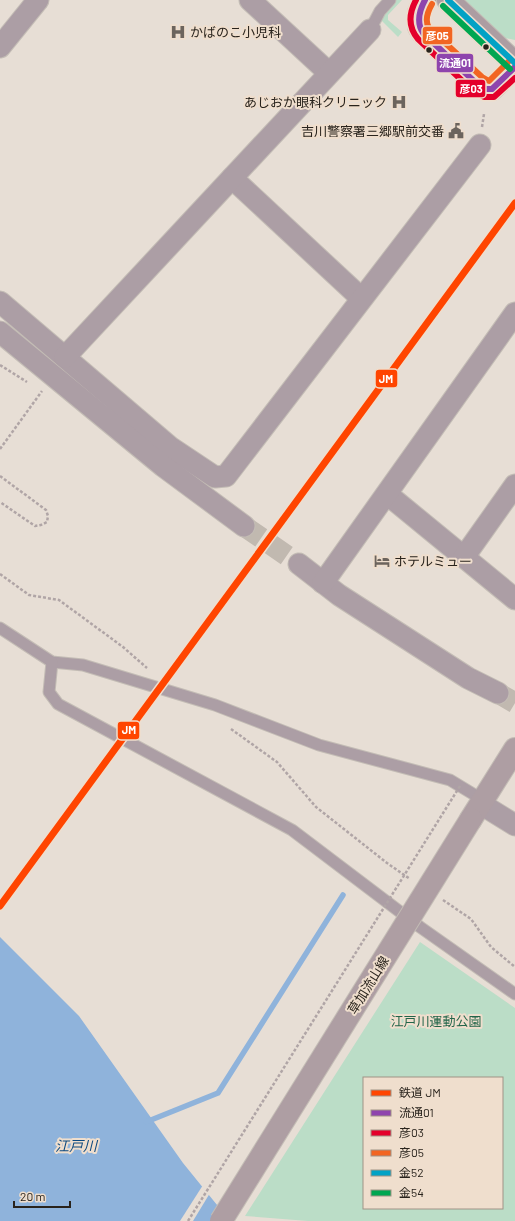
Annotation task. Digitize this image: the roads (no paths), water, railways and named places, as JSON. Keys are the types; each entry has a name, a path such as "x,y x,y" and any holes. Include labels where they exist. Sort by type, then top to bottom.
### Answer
{"main road":[{"name":"草加流山線","path":"221,1221 515,749"}],"street":[{"path":"0,47 38,0"},
{"path":"250,0 329,73"},
{"path":"424,0 419,12 419,27 423,33 481,88 492,89 515,67"},
{"path":"448,0 515,63"},
{"path":"65,356 370,30"},
{"path":"0,302 170,447 215,477 226,476 361,298 480,145"},
{"path":"232,178 361,298"},
{"path":"323,583 515,313"},
{"path":"0,332 163,466 244,526"},
{"path":"464,557 515,486"},
{"path":"387,494 515,599"},
{"path":"299,564 339,595 468,678 498,693"},
{"path":"478,808 515,825"}],"lane":[{"path":"370,30 380,11 390,0"},
{"path":"0,628 52,662 83,665 215,706 319,745 414,769 450,780 460,786 478,808"},
{"path":"52,662 49,692 58,704 292,830 420,927 515,994"}],"water":[{"name":"江戸川","path":"0,937 79,1016 183,1163 230,1221 0,1221"}],"waterway":[{"path":"146,1122 218,1093 343,895"}],"tunnel":[{"path":"244,526 299,564"},
{"path":"498,693 515,703"}],"rail line":[{"name":"JM","path":"0,906 515,203"}],"place":[{"name":"かばのこ小児科","path":"178,32"},
{"name":"あじおか眼科クリニック","path":"399,102"},
{"name":"吉川警察署三郷駅前交番","path":"456,131"},
{"name":"ホテルミュー","path":"382,561"}],"park label":[{"name":"江戸川運動公園","path":"436,1021"}]}
